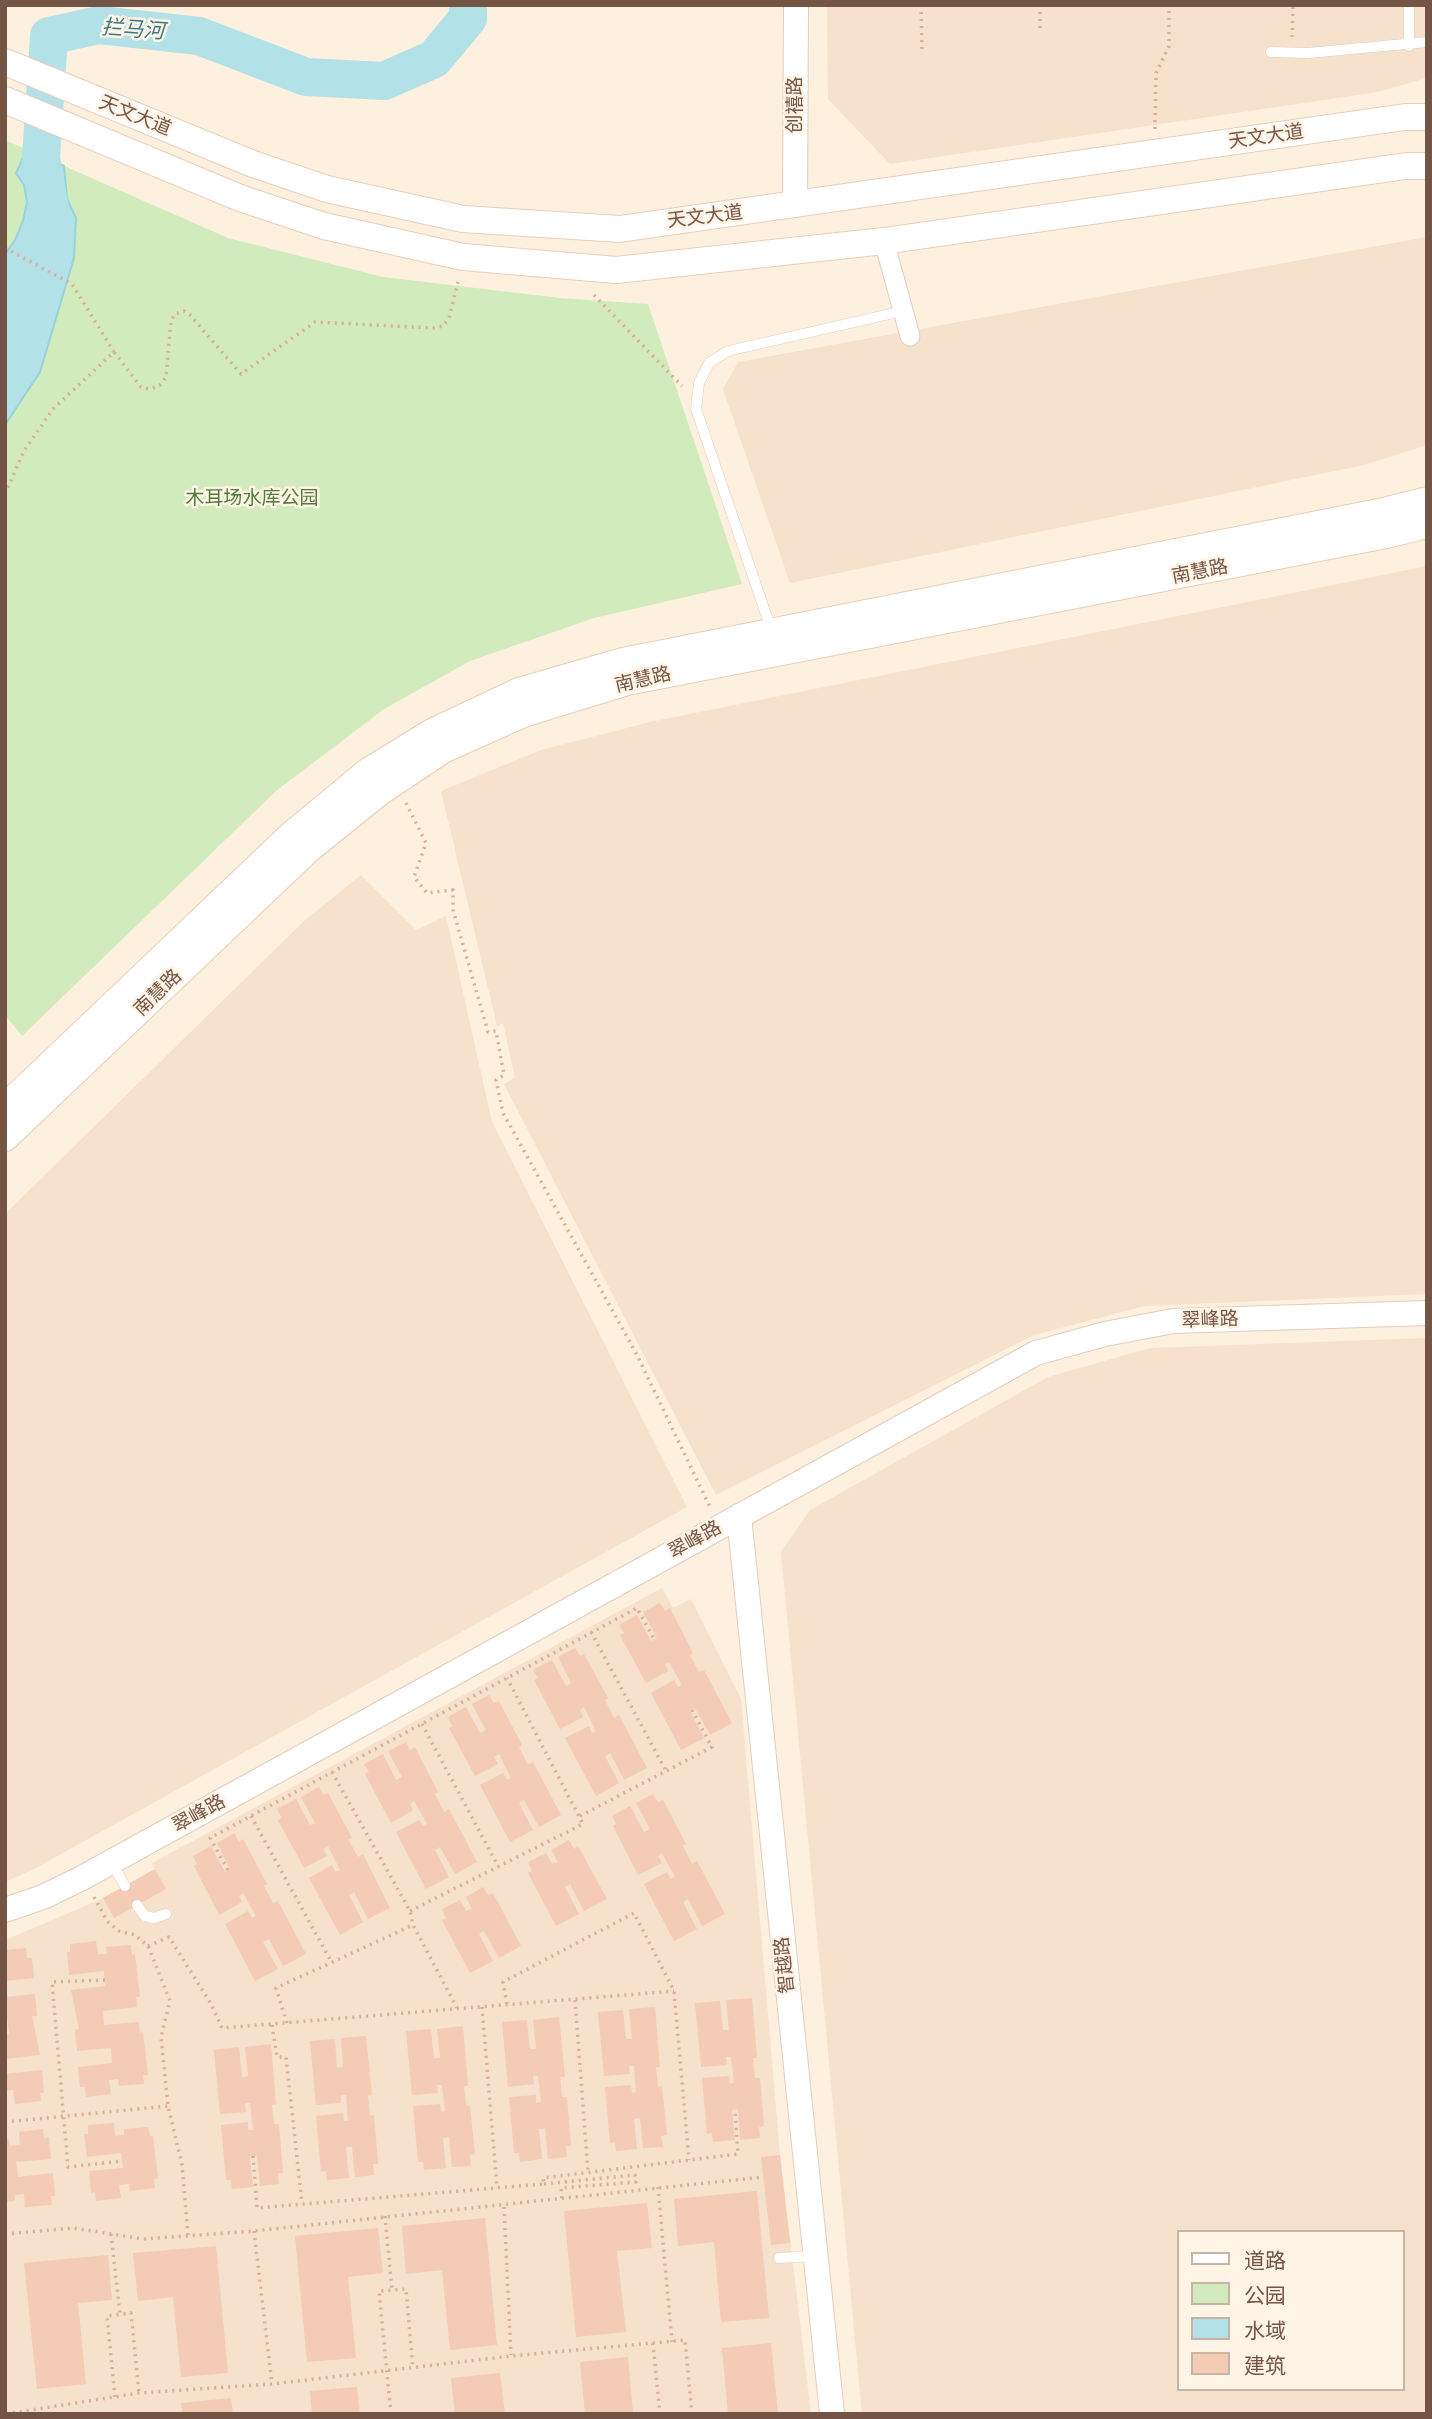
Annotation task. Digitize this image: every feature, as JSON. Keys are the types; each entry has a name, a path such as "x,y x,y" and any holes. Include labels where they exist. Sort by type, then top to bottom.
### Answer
{"main road":[{"name":"天文大道","path":"5,62 253,164 327,189 463,219 620,229 1405,117 1427,117"},
{"name":"天文大道","path":"5,100 240,198 324,226 463,257 616,271 884,241 1406,166 1427,166"},
{"name":"南慧路","path":"5,1107 292,834 367,772 432,732 519,691 623,661 1379,512 1427,500"},
{"name":"南慧路","path":"5,1138 308,850 380,792 443,750 526,713 627,682 1427,525"}],"street":[{"name":"创禧路","path":"795,205 796,5"},
{"path":"884,241 910,336"},
{"name":"翠峰路","path":"5,1910 43,1897 82,1878 729,1521 926,1416 1035,1353 1105,1334 1173,1321 1427,1313"},
{"name":"智越路","path":"729,1521 832,2414"}],"lane":[{"path":"1409,5 1409,46"},
{"path":"1271,52 1409,46 1427,42"},
{"path":"772,632 696,409 699,383 709,363 728,351 903,311"},
{"path":"110,1862 125,1886"},
{"path":"137,1905 145,1916 154,1918 166,1914"},
{"path":"779,2258 815,2256"}],"path":[{"path":"921,5 922,49"},
{"path":"1040,5 1040,28"},
{"path":"1155,153 1156,73 1170,46 1169,5"},
{"path":"1289,52 1294,28 1293,5"},
{"path":"5,248 72,285 114,352 141,387 151,389 160,385 166,377 171,321 175,314 184,311 241,374 315,322 433,328 443,326 449,318 458,282"},
{"path":"594,295 680,382 696,409"},
{"path":"5,494 24,451 53,409 114,352"},
{"path":"406,803 426,843 414,877 427,893 453,890 453,910 488,1032 496,1031 504,1075 496,1080 503,1113 729,1521"},
{"path":"228,1870 209,1838 251,1815 637,1608 654,1639"},
{"path":"591,1632 666,1771"},
{"path":"410,1912 583,1824 506,1678"},
{"path":"580,1816 712,1748 692,1710"},
{"path":"422,1724 498,1866"},
{"path":"332,1772 410,1912 412,1925 457,2008"},
{"path":"251,1815 332,1963"},
{"path":"82,1878 108,1922 119,1931 135,1935 148,1946 170,2001 161,2037 168,2106 182,2165 188,2235"},
{"path":"507,2004 503,1982 634,1913 674,1991 689,2160"},
{"path":"287,2023 276,1987 412,1925"},
{"path":"148,1946 169,1937 211,2004 222,2028 674,1991"},
{"path":"105,1980 52,1982 68,2167 122,2161"},
{"path":"575,1999 588,2172"},
{"path":"482,2007 497,2187"},
{"path":"272,2025 277,2057 286,2057 302,2204"},
{"path":"5,2122 168,2106"},
{"path":"544,2183 543,2178 738,2154 735,2110"},
{"path":"253,2156 257,2208 635,2175 636,2182 561,2188 562,2200"},
{"path":"5,2234 74,2228 143,2239 254,2231 386,2216 504,2207 658,2187 763,2177"},
{"path":"658,2187 672,2342"},
{"path":"504,2207 511,2356"},
{"path":"386,2216 392,2290"},
{"path":"254,2231 272,2384"},
{"path":"111,2234 120,2315"},
{"path":"391,2414 379,2291 405,2289 413,2369"},
{"path":"115,2397 107,2316 131,2313 139,2393"},
{"path":"6,2414 139,2393 272,2384 511,2356 685,2340 692,2414"},
{"path":"653,2343 660,2414"}],"shaded area":[{"path":"827,5 1427,5 1427,78 1378,92 890,164 828,99"},
{"path":"1427,237 1427,445 1364,465 790,583 723,389 738,362"},
{"path":"1427,566 1427,1294 1145,1306 1034,1335 716,1495 504,1084 515,1078 503,1023 497,1026 441,791 541,750 650,722"},
{"path":"361,875 416,930 446,916 492,1122 687,1507 34,1869 5,1882 5,1214 304,921"},
{"path":"1427,1338 1427,2414 862,2414 781,1552 810,1510 1048,1377 1150,1348"},
{"path":"662,1588 673,1608 691,1599 741,1699 780,2155 811,2414 5,2414 5,1940 97,1901 155,1869 152,1863"}],"green space":[{"name":"木耳场水库公园","path":"5,140 228,238 383,277 560,298 648,304 742,584 594,618 470,661 384,709 276,791 22,1036 5,1015"}],"water":[{"path":"27,149 64,166 67,199 76,218 74,258 40,372 5,425 5,254 15,240 27,202 24,185 16,173"}],"building":[{"path":"660,1603 665,1611 670,1608 693,1653 690,1655 699,1672 704,1670 732,1723 710,1735 695,1708 690,1711 704,1738 681,1750 651,1693 674,1680 678,1687 682,1685 669,1662 665,1664 668,1671 646,1683 620,1635 624,1633 619,1625 637,1615 651,1641 657,1638 643,1612"},
{"path":"575,1648 580,1656 584,1654 608,1698 605,1700 614,1718 619,1715 647,1768 624,1780 610,1753 605,1756 619,1783 596,1796 565,1738 589,1726 592,1733 596,1731 584,1707 580,1710 583,1717 560,1729 534,1680 538,1678 533,1670 552,1660 566,1686 571,1683 558,1657"},
{"path":"489,1695 494,1703 499,1701 522,1745 519,1747 528,1765 533,1762 561,1815 539,1827 524,1800 519,1803 533,1830 510,1842 480,1785 503,1773 507,1780 511,1778 499,1754 494,1757 498,1764 475,1776 449,1728 452,1726 448,1717 466,1707 480,1733 486,1730 472,1704"},
{"path":"406,1742 410,1750 415,1747 438,1792 435,1794 444,1812 449,1809 477,1862 455,1874 440,1847 435,1850 449,1877 426,1889 396,1832 419,1820 423,1826 427,1824 414,1801 410,1804 413,1810 391,1823 365,1774 369,1772 364,1764 383,1754 396,1780 402,1777 388,1751"},
{"path":"319,1787 323,1795 328,1793 352,1838 348,1839 358,1857 363,1854 390,1908 368,1919 354,1892 349,1895 363,1922 340,1935 309,1878 332,1865 336,1872 340,1870 328,1846 323,1849 327,1856 304,1868 278,1820 282,1818 277,1809 296,1799 310,1825 315,1823 301,1797"},
{"path":"653,1794 658,1802 663,1800 686,1844 683,1846 692,1864 697,1861 725,1914 702,1926 688,1899 683,1902 697,1929 674,1941 644,1884 667,1872 671,1879 675,1877 662,1853 658,1856 662,1863 638,1875 613,1826 616,1824 612,1816 630,1806 644,1832 650,1829 636,1803"},
{"path":"234,1833 239,1842 243,1839 267,1884 264,1886 273,1903 278,1901 306,1954 283,1966 269,1939 263,1942 278,1969 255,1981 225,1924 248,1911 252,1918 256,1916 243,1893 239,1896 242,1902 219,1915 194,1866 197,1864 193,1856 211,1846 225,1872 230,1869 217,1843"},
{"path":"569,1840 574,1849 578,1846 607,1899 584,1911 570,1884 565,1887 579,1914 556,1926 528,1873 532,1871 528,1862 546,1853 552,1864 558,1862 551,1850"},
{"path":"155,1869 166,1889 114,1918 103,1898"},
{"path":"483,1887 488,1895 493,1893 521,1946 499,1958 484,1931 479,1934 493,1961 470,1973 442,1920 446,1918 442,1909 460,1900 466,1911 472,1909 466,1897"},
{"path":"96,1941 98,1954 107,1954 106,1947 131,1945 132,1955 135,1954 140,1997 136,1997 137,2007 103,2011 104,2025 139,2022 140,2033 143,2032 148,2075 143,2075 144,2084 119,2086 118,2079 109,2080 111,2094 86,2097 85,2087 80,2087 78,2067 112,2063 111,2048 77,2051 75,2030 79,2029 71,1990 105,1986 104,1971 69,1975 67,1952 70,1952 70,1944"},
{"path":"26,1948 27,1958 32,1958 34,1978 5,1981 5,1950"},
{"path":"35,1994 37,2016 32,2016 40,2055 5,2059 5,2034 9,2034 5,1997"},
{"path":"752,1998 757,2058 753,2058 755,2078 760,2078 764,2126 759,2127 760,2138 740,2140 738,2109 732,2110 735,2140 713,2142 712,2133 707,2134 702,2078 729,2076 730,2084 734,2083 731,2057 726,2057 727,2065 701,2067 695,2003 720,2001 723,2030 729,2030 726,2000"},
{"path":"655,2007 660,2067 656,2067 658,2087 662,2086 667,2135 661,2136 663,2147 643,2148 640,2118 634,2119 637,2149 616,2151 615,2142 610,2143 605,2087 631,2085 632,2093 636,2092 634,2066 629,2066 630,2074 604,2076 598,2012 623,2010 626,2039 632,2039 629,2009"},
{"path":"559,2017 565,2077 560,2077 562,2097 567,2097 571,2146 566,2146 567,2157 548,2159 545,2128 539,2129 542,2159 520,2162 519,2153 514,2153 509,2097 536,2095 536,2103 541,2102 538,2076 533,2076 534,2084 508,2087 502,2022 527,2020 530,2049 536,2049 533,2020"},
{"path":"463,2026 468,2086 464,2086 466,2106 470,2106 475,2154 470,2155 471,2166 452,2167 449,2137 443,2138 446,2168 424,2170 423,2162 418,2162 413,2106 440,2104 441,2112 445,2111 442,2085 437,2085 438,2093 412,2095 406,2031 431,2029 434,2058 440,2058 437,2029"},
{"path":"366,2036 372,2095 368,2096 370,2116 374,2115 378,2164 373,2164 374,2175 355,2177 352,2147 346,2147 349,2178 327,2180 326,2171 321,2172 316,2116 343,2113 344,2121 348,2121 346,2095 341,2095 341,2103 316,2105 310,2041 335,2039 337,2068 343,2067 341,2038"},
{"path":"271,2044 276,2104 272,2105 274,2124 279,2124 283,2173 278,2173 279,2184 260,2186 257,2156 250,2156 253,2187 232,2189 231,2180 226,2180 221,2125 248,2122 248,2130 253,2130 250,2103 245,2103 246,2112 220,2114 214,2050 239,2047 242,2077 248,2076 245,2047"},
{"path":"42,2070 44,2093 40,2093 41,2101 15,2104 13,2090 5,2091 5,2074"},
{"path":"114,2123 115,2136 124,2135 124,2129 148,2127 150,2136 153,2136 158,2178 154,2179 155,2188 130,2191 129,2184 119,2185 121,2198 96,2201 95,2192 91,2193 89,2171 123,2168 121,2153 87,2157 84,2134 88,2134 88,2125"},
{"path":"43,2129 44,2138 49,2137 51,2159 16,2162 18,2177 53,2173 55,2196 51,2196 52,2205 25,2207 24,2194 15,2195 15,2201 5,2202 5,2139 9,2139 10,2146 20,2145 19,2132"},
{"path":"780,2155 790,2243 771,2245 761,2157"},
{"path":"757,2191 769,2318 721,2322 714,2242 678,2246 674,2199"},
{"path":"647,2203 652,2248 617,2251 626,2332 576,2337 564,2211"},
{"path":"485,2218 497,2345 450,2350 442,2270 406,2274 402,2226"},
{"path":"378,2228 383,2273 348,2277 356,2358 307,2362 295,2236"},
{"path":"216,2246 228,2373 181,2377 173,2297 138,2301 133,2253"},
{"path":"108,2255 112,2300 78,2303 86,2384 37,2389 24,2263"},
{"path":"771,2343 778,2414 728,2414 722,2348"},
{"path":"628,2357 633,2414 585,2414 580,2362"},
{"path":"500,2373 505,2414 455,2414 451,2378"},
{"path":"357,2387 360,2414 312,2414 310,2391"},
{"path":"231,2398 233,2414 183,2414 181,2403"}],"waterway":[{"name":"拦马河","path":"50,209 41,158 49,36 99,25 199,36 306,77 384,81 434,59 468,18 468,5"}]}
